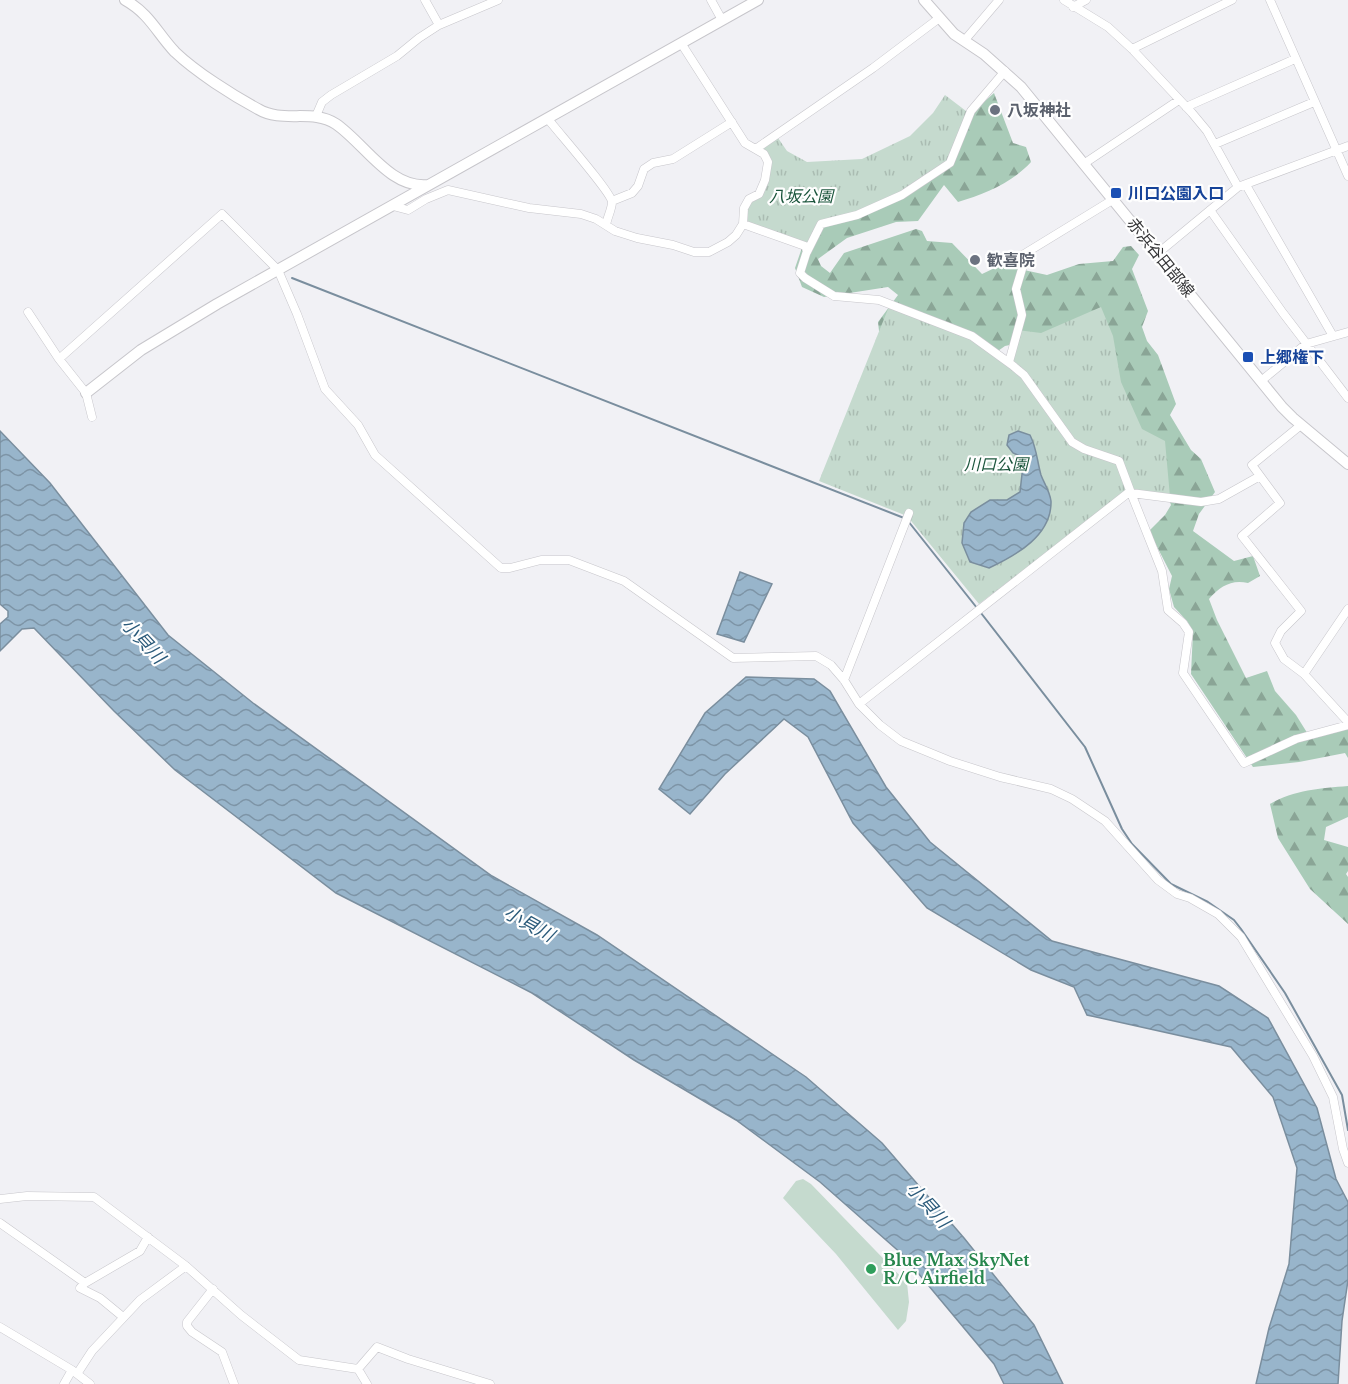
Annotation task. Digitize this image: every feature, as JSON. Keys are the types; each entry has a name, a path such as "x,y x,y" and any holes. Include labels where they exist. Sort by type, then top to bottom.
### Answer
{"street":[{"path":"125,0 149,17 174,51 188,63 255,108 274,116 316,116 331,120 397,178 417,186 431,184"},
{"path":"425,0 439,25"},
{"path":"316,116 322,102 331,95 397,56 439,25 498,0"},
{"path":"711,0 723,20"},
{"path":"86,393 159,339 758,0"},
{"name":"赤浜谷田部線","path":"924,0 938,19 963,41 1005,71 1039,107 1282,407 1348,464"},
{"path":"963,41 999,0"},
{"path":"1064,0 1108,27 1132,49 1207,131 1333,336"},
{"path":"1073,7 1086,0"},
{"path":"1132,49 1232,0"},
{"path":"1270,0 1294,59 1348,176"},
{"path":"757,148 873,68 938,19"},
{"path":"393,206 408,210 448,190 519,206 581,214 615,231 694,252 709,252 728,242 743,225 744,208 749,199 759,194 768,162 757,148 745,143 681,43"},
{"path":"1186,107 1294,59"},
{"path":"1005,71 971,111 950,163 902,195 857,215 821,224 807,252 800,273 834,296 879,300 972,336 1024,375 1072,442 1084,449 1119,461 1162,571 1168,609 1189,632 1183,673 1244,763 1296,739 1348,724 1304,674 1284,658 1275,643 1281,631 1302,611 1242,536 1280,503 1252,465 1301,425"},
{"path":"1085,163 1179,100"},
{"path":"1215,144 1314,102"},
{"path":"548,119 588,169 599,179 612,201 606,225"},
{"path":"612,201 632,193 638,186 644,169 653,163 673,159 732,122"},
{"path":"1157,254 1242,186 1348,146"},
{"path":"1011,262 1114,199"},
{"path":"1210,210 1306,344 1348,398"},
{"path":"59,359 222,214 279,270 325,389 358,425 375,455 501,568 541,560 568,560 624,581 733,658 816,656 831,665 844,680 859,704 880,725 901,741 950,761 1000,777 1051,789 1072,799 1105,820 1158,880 1177,894 1190,898 1218,914 1241,938 1313,1056 1333,1097 1348,1163"},
{"path":"743,225 805,246 807,252"},
{"path":"1009,362 1022,315 1016,289 1022,269 1020,258"},
{"path":"28,312 59,359 86,393 92,417"},
{"path":"1261,381 1306,344 1348,332"},
{"path":"859,704 1128,493 1201,502 1219,499 1260,476"},
{"path":"844,680 909,513"},
{"path":"1304,674 1348,609"},
{"path":"0,1199 27,1196 94,1197 186,1266 241,1315 299,1360 358,1369"},
{"path":"0,1223 84,1283"},
{"path":"123,1317 100,1298 80,1288 84,1283 140,1251 148,1237"},
{"path":"64,1384 140,1299 186,1266"},
{"path":"213,1288 187,1326 192,1332 222,1352 234,1384"},
{"path":"0,1327 90,1384"},
{"path":"358,1369 377,1347 490,1384"},
{"path":"358,1369 367,1384"}],"green space":[{"path":"994,93 1013,143 1026,147 1031,162 1015,176 997,187 958,202 944,185 918,221 896,222 847,238 818,259 821,266 830,273 844,253 916,229 922,231 927,241 952,243 982,274 1001,265 1047,275 1079,264 1113,261 1123,247 1131,246 1139,255 1132,269 1148,311 1142,327 1147,341 1158,355 1176,404 1170,415 1191,450 1201,459 1215,492 1199,514 1193,531 1234,561 1253,556 1260,576 1248,583 1237,582 1227,585 1213,594 1209,599 1217,620 1246,678 1267,671 1275,691 1296,715 1311,739 1348,729 1348,758 1345,753 1299,762 1253,767 1191,674 1193,631 1174,607 1169,589 1172,576 1149,531 1165,515 1171,505 1164,485 1019,343 1005,346 985,360 879,331 878,322 898,295 888,287 824,297 802,287 795,268 806,236 954,129"},
{"name":"八坂公園","path":"945,95 970,114 950,159 902,194 859,213 821,224 800,273 805,246 743,224 744,208 759,194 767,154 763,147 778,138 787,151 807,162 862,159 910,136 933,113"},
{"name":"川口公園","path":"890,304 956,329 1012,364 1017,330 1041,333 1101,307 1113,336 1121,382 1142,429 1165,441 1170,497 1130,489 979,604 907,516 819,481"},
{"path":"1348,786 1348,817 1326,827 1324,840 1348,847 1346,874 1348,877 1348,924 1310,889 1278,838 1270,804 1298,793"},
{"name":"Blue Max SkyNet R/C Airfield","path":"803,1179 811,1184 907,1283 909,1302 906,1321 898,1330 836,1254 783,1198 796,1181"}],"water":[{"name":"小貝川","path":"0,431 50,483 168,635 253,703 492,876 597,935 806,1077 882,1143 964,1238 1034,1325 1063,1384 1004,1384 994,1364 903,1255 820,1182 736,1120 634,1060 532,993 336,893 175,770 34,628 22,629 0,651 0,624 8,617 8,611 0,604"},
{"path":"1018,431 1030,435 1036,450 1041,475 1051,501 1050,513 1046,524 1031,542 1011,557 989,568 970,562 962,543 964,523 971,512 990,500 1007,500 1020,492 1023,465 1020,456 1013,453 1007,445 1009,435"},
{"path":"740,572 772,584 744,642 717,634"},
{"path":"746,677 814,679 830,691 886,787 930,842 1052,941 1219,986 1268,1018 1317,1108 1336,1179 1348,1202 1348,1280 1342,1321 1338,1384 1256,1384 1269,1328 1289,1264 1297,1168 1273,1097 1231,1047 1087,1015 1074,987 1031,970 927,908 853,823 808,737 784,719 725,774 690,814 659,789 705,713"}],"waterway":[{"path":"292,278 904,518"},
{"path":"908,521 977,608"},
{"path":"981,613 1085,747 1122,829 1132,844 1171,884 1208,902 1234,920 1241,929 1285,993 1342,1095 1348,1130"}],"place":[{"name":"八坂神社","path":"995,110"},
{"name":"川口公園入口","path":"1116,193"},
{"name":"歓喜院","path":"975,260"},
{"name":"上郷権下","path":"1248,357"},
{"name":"Blue Max SkyNet R/C Airfield","path":"871,1269"}]}
